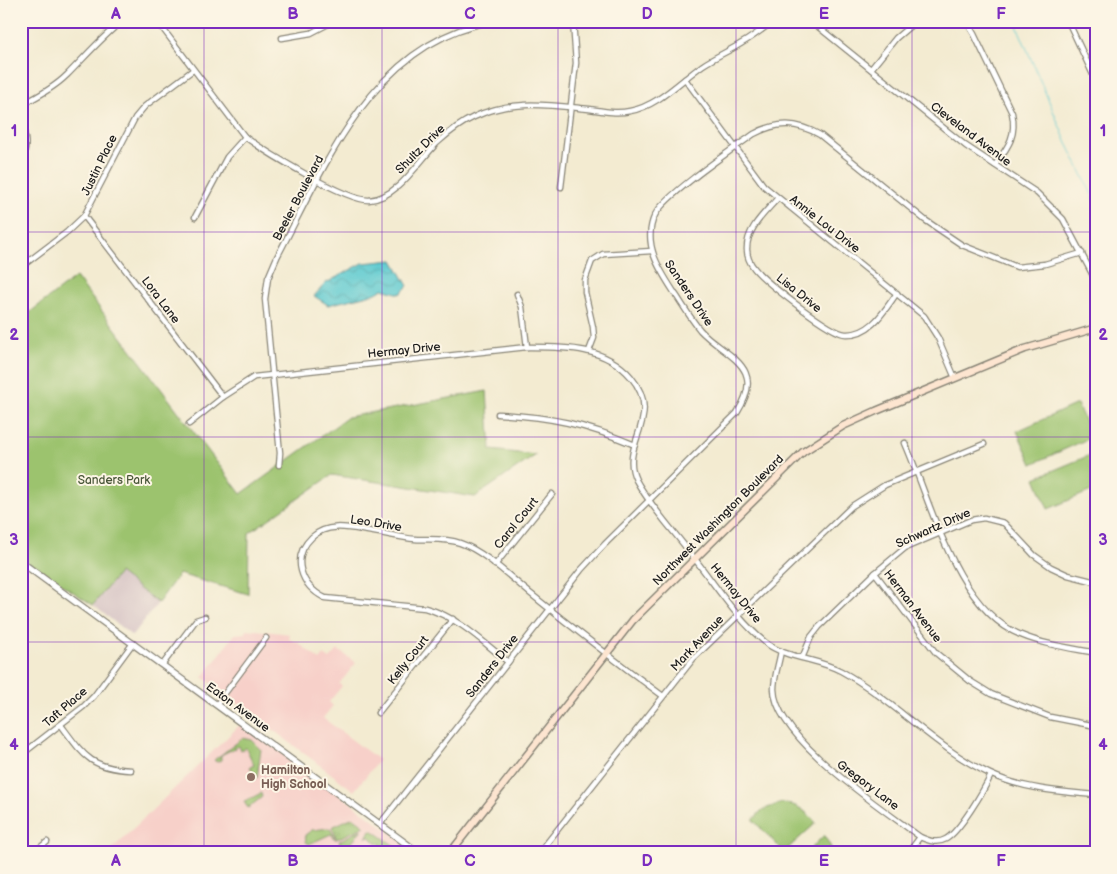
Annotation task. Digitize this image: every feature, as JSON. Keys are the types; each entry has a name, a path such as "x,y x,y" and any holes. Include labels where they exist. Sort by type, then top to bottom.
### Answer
{"main road":[{"name":"Northwest Washington Boulevard","path":"450,853 634,620 783,470 824,437 851,422 1025,349 1096,328"}],"street":[{"path":"21,105 38,97 60,81 103,36 122,21"},
{"name":"Shultz Drive","path":"157,21 245,137 259,147 318,180 355,198 377,199 397,186 437,143 472,118 494,108 515,104 540,103 618,113 635,110 652,103 704,64 744,43 773,21"},
{"path":"282,38 311,32 334,21"},
{"name":"Beeler Boulevard","path":"279,465 280,453 265,299 268,278 318,180 366,100 396,68 411,56 440,38 458,30 493,21"},
{"path":"561,188 572,108 577,46 573,21"},
{"name":"Cleveland Avenue","path":"811,21 966,146 1037,193 1063,219 1096,281"},
{"path":"871,70 896,38 916,21"},
{"path":"966,21 979,43 1014,123 1011,143 995,165"},
{"path":"1068,21 1096,81"},
{"name":"Justin Place","path":"21,267 67,232 84,216 135,118 145,106 193,70"},
{"name":"Annie Lou Drive","path":"685,79 761,182 777,198 924,316 932,326 955,378"},
{"path":"21,123 26,136 26,150 21,162"},
{"name":"Sanders Drive","path":"380,824 550,609 605,544 737,414 746,394 745,374 734,356 710,340 691,318 656,264 652,251 651,226 660,208 668,198 768,127 782,124 808,128 820,135 944,234 962,244 1017,266 1046,264 1082,252"},
{"path":"195,217 227,156 245,137"},
{"name":"Lisa Drive","path":"777,198 755,224 750,234 747,251 754,269 765,279 827,328 845,335 867,328 877,320 897,293"},
{"name":"Lora Lane","path":"84,216 222,397"},
{"path":"589,351 594,338 585,292 585,280 592,261 603,254 652,251"},
{"path":"516,294 522,307 527,346"},
{"name":"Hermay Drive","path":"189,424 222,397 254,377 527,346 589,351 623,368 637,385 644,405 641,430 635,445 633,471 650,500 738,614 768,644 782,651 803,656 840,670 864,685 944,746 991,775 1058,792 1096,795"},
{"path":"498,414 544,418 596,428 635,445"},
{"path":"905,443 941,533 968,588 984,608 1001,623 1020,635 1048,644 1096,653"},
{"name":"Mark Avenue","path":"540,853 693,659 852,506 885,485 984,444"},
{"name":"Carol Court","path":"495,565 552,494"},
{"name":"Schwartz Drive","path":"803,656 811,637 819,627 874,573 905,548 971,520 995,519 1004,523 1034,555 1051,567 1068,575 1096,582"},
{"name":"Leo Drive","path":"508,662 452,619 425,608 335,599 316,593 303,579 300,569 300,558 306,544 321,531 339,527 414,539 452,540 469,547 495,565 607,655 663,696"},
{"name":"Eaton Avenue","path":"21,562 419,853"},
{"name":"Herman Avenue","path":"874,573 936,653 970,681 991,694 1050,717 1096,726"},
{"path":"163,664 196,620 204,617"},
{"name":"Kelly Court","path":"378,713 452,619"},
{"path":"217,704 266,638"},
{"name":"Taft Place","path":"21,755 61,725 94,696 133,643"},
{"name":"Gregory Lane","path":"782,651 774,689 783,715 810,751 826,766 920,837"},
{"path":"61,725 88,758 108,769 131,770"},
{"path":"908,853 920,837 931,842 946,839 953,833 981,795 991,775"},
{"path":"33,853 47,842"}],"shaded area":[{"path":"119,572 158,603 132,636 93,605"},
{"path":"247,629 290,634 289,639 297,642 320,660 324,655 330,659 338,650 356,663 339,684 342,686 329,702 333,706 323,718 379,760 354,791 203,677 235,634 246,633"},
{"name":"Hamilton High School","path":"242,723 408,845 402,853 108,853"}],"green space":[{"name":"Sanders Park","path":"76,277 241,494 348,417 487,391 491,450 536,455 475,497 332,475 249,533 248,594 179,574 158,603 119,573 93,605 21,558 21,319"},
{"path":"1077,404 1092,437 1032,464 1017,431"},
{"path":"1095,453 1096,489 1048,509 1035,478"},
{"path":"243,738 252,740 261,749 257,778 250,767 254,765 246,748 241,750 239,746 221,755 221,760 216,762 214,760"},
{"path":"261,793 262,797 248,808 244,802"},
{"path":"781,803 801,809 816,823 784,852 753,820 762,810"},
{"path":"353,817 365,826 337,839 332,827"},
{"path":"330,828 336,840 331,834 309,844 306,842 305,835 312,830"},
{"path":"362,829 347,849 341,847 339,841"},
{"path":"370,830 402,851 392,853 368,836 366,838"},
{"path":"824,835 834,853 807,853"}],"water":[{"path":"393,260 408,286 400,294 383,289 376,293 328,305 314,296 326,283 363,263"}],"waterway":[{"path":"1015,21 1065,139 1096,203"},
{"path":"1002,853 1006,849 1053,853"}],"place":[{"name":"Hamilton High School","path":"251,777"}]}
